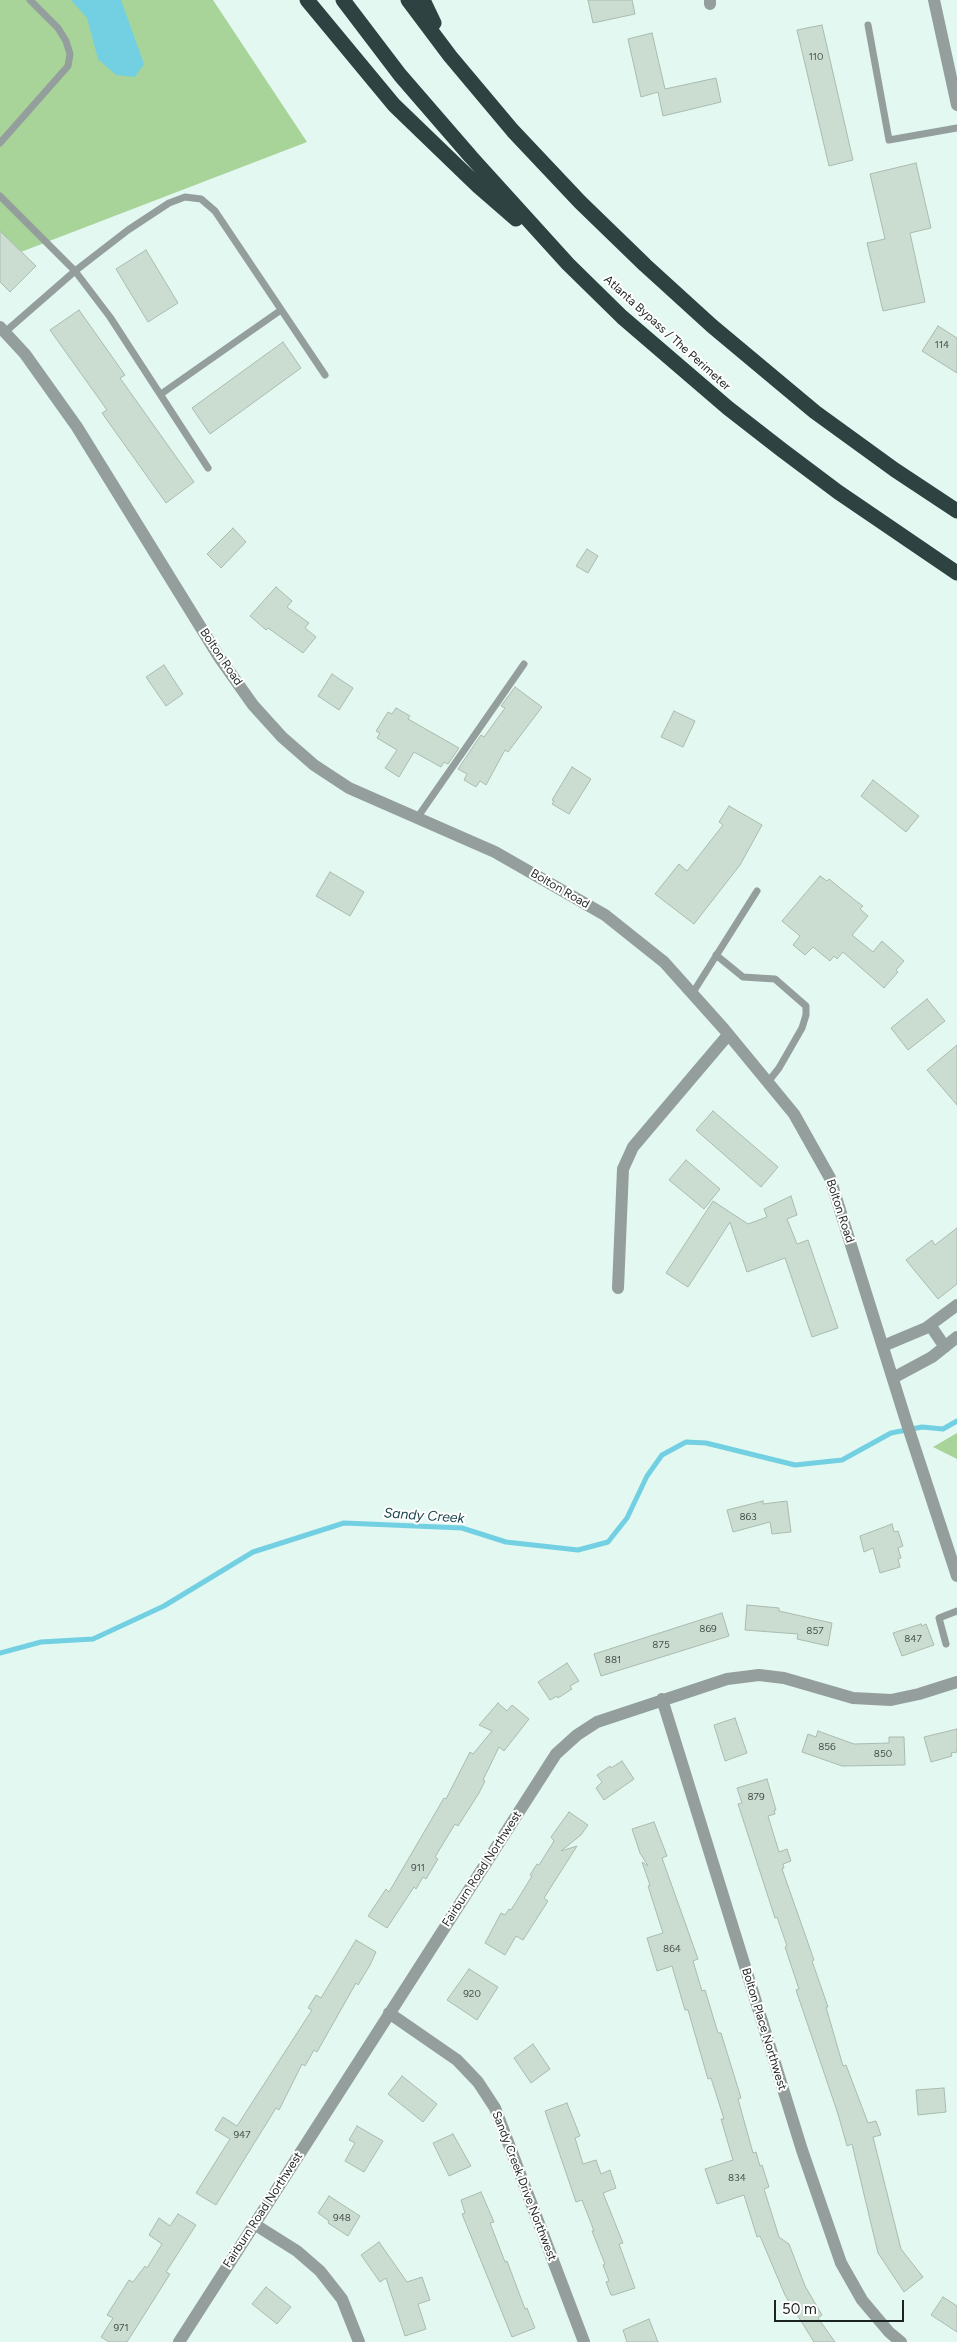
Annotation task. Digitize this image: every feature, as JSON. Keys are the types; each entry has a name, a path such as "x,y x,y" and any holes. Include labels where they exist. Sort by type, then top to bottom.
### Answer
{"highway":[{"path":"307,0 394,105 478,186 568,264"},
{"name":"Atlanta Bypass / The Perimeter","path":"343,0 400,75 568,264 622,317 728,408 838,492 957,573"},
{"path":"408,0 450,56 513,131 553,174 645,265 712,326 815,412 895,470 957,511"},
{"path":"423,0 450,56"}],"street":[{"path":"934,0 957,105"},
{"name":"Bolton Road","path":"2,329 25,354 77,427 219,657 253,705 282,737 314,765 349,788 495,852 604,915 664,962 794,1114 830,1178 915,1451 957,1576"},
{"path":"618,1288 623,1169 633,1147 728,1035"},
{"path":"883,1346 930,1325 957,1305"},
{"path":"930,1325 945,1346"},
{"path":"893,1378 910,1370 957,1337"},
{"name":"Fairburn Road Northwest","path":"179,2342 556,1754 576,1735 596,1722 727,1679 759,1675 784,1678 853,1698 891,1700 920,1694 957,1682"},
{"name":"Bolton Place Northwest","path":"662,1699 802,2150 841,2263 862,2300 889,2332 901,2342"},
{"name":"Sandy Creek Drive Northwest","path":"389,2013 457,2060 478,2082 495,2108 584,2342"},
{"path":"254,2224 298,2250 320,2271 342,2299 359,2342"}],"lane":[{"path":"0,143 60,78 68,66 70,54 66,41 58,28 30,0"},
{"path":"868,25 889,140 957,128"},
{"path":"0,196 75,271 110,317 208,468"},
{"path":"2,329 128,230 169,203 184,197 201,199 215,211 325,375"},
{"path":"161,394 281,310"},
{"path":"417,818 524,664"},
{"path":"692,994 756,891"},
{"path":"716,955 743,977 775,979 806,1006 806,1015 802,1028 780,1068 768,1082"},
{"path":"946,1644 939,1618 957,1611"}],"green space":[{"path":"0,0 213,0 307,142 0,260"},
{"path":"957,1433 957,1459 933,1447"}],"water":[{"path":"71,0 121,0 144,64 135,77 116,75 98,59 87,18"}],"building":[{"path":"588,0 632,0 635,14 593,23"},
{"path":"822,25 853,160 829,166 797,30"},
{"path":"652,33 665,89 716,78 721,102 663,116 658,92 641,97 628,39"},
{"path":"916,163 931,228 910,233 925,302 883,311 867,243 885,239 870,174"},
{"path":"0,231 36,266 10,292 0,282"},
{"path":"146,250 178,303 148,322 116,269"},
{"path":"79,310 125,375 120,378 194,482 166,503 102,413 107,410 50,330"},
{"path":"938,326 957,338 957,373 922,351"},
{"path":"283,342 301,368 210,434 192,408"},
{"path":"233,528 246,542 221,568 207,554"},
{"path":"587,549 598,556 588,573 576,566"},
{"path":"276,587 292,601 287,607 309,623 305,628 316,637 303,653 268,628 266,630 250,616"},
{"path":"164,665 183,694 166,706 146,677"},
{"path":"332,674 353,688 339,710 318,696"},
{"path":"515,687 542,707 508,752 505,750 486,785 480,781 476,787 464,780 467,774 458,769 481,735 484,737 505,708 501,706"},
{"path":"396,708 410,716 408,719 459,748 448,764 444,762 441,767 414,752 399,777 385,768 397,750 377,738 380,733 376,731 388,712 392,714"},
{"path":"674,711 695,721 683,747 661,737"},
{"path":"572,767 591,779 569,814 552,804 554,801 552,800"},
{"path":"873,780 919,816 906,832 861,796"},
{"path":"729,806 762,825 740,865 694,924 655,894 679,864 687,871 723,825 719,822"},
{"path":"330,872 364,892 350,916 316,896"},
{"path":"820,876 827,881 829,879 863,906 860,909 868,916 852,935 873,952 882,941 904,961 896,970 898,972 884,988 843,952 837,959 834,956 830,961 813,947 805,955 793,945 800,936 782,921"},
{"path":"927,999 945,1021 908,1050 891,1028"},
{"path":"957,1045 957,1105 927,1070"},
{"path":"713,1111 778,1167 761,1187 696,1130"},
{"path":"686,1160 720,1189 704,1209 669,1180"},
{"path":"791,1196 797,1215 787,1219 797,1244 808,1240 838,1328 812,1337 785,1258 747,1272 730,1222 688,1287 666,1273 713,1201 748,1224 767,1217 764,1209"},
{"path":"957,1228 957,1284 938,1299 906,1260 932,1240 935,1245"},
{"path":"763,1501 763,1504 787,1501 791,1532 772,1534 770,1522 733,1532 727,1510"},
{"path":"892,1524 894,1532 898,1531 903,1546 898,1548 901,1558 898,1559 900,1567 880,1573 873,1548 864,1552 860,1536"},
{"path":"747,1605 779,1608 779,1611 832,1623 828,1646 797,1639 798,1634 745,1630"},
{"path":"722,1613 729,1636 601,1676 594,1654"},
{"path":"921,1624 922,1626 926,1624 934,1645 902,1656 893,1633"},
{"path":"567,1663 579,1681 570,1686 572,1689 558,1698 557,1696 550,1700 538,1682"},
{"path":"498,1703 507,1711 512,1705 529,1719 504,1751 499,1747 483,1780 485,1781 479,1793 458,1826 455,1824 435,1857 438,1859 426,1879 423,1877 416,1889 414,1887 387,1928 368,1916 386,1889 389,1892 444,1798 446,1799 470,1752 473,1754 492,1731 479,1725"},
{"path":"735,1718 747,1753 725,1761 714,1725"},
{"path":"957,1729 957,1752 951,1753 952,1756 931,1762 924,1737"},
{"path":"818,1731 854,1744 889,1743 889,1737 904,1737 905,1765 842,1766 802,1752 808,1734 816,1737"},
{"path":"622,1761 634,1779 604,1800 596,1788 602,1782 597,1775 610,1766 611,1768"},
{"path":"767,1779 776,1810 774,1810 775,1814 768,1816 779,1852 787,1849 791,1861 783,1864 784,1868 782,1869 814,1960 812,1961 828,2007 826,2007 843,2066 846,2065 868,2123 876,2121 881,2135 873,2137 901,2249 923,2277 904,2292 878,2253 852,2144 847,2146 796,1990 799,1989 785,1947 787,1946 777,1917 775,1918 738,1804 742,1803 737,1788"},
{"path":"569,1812 588,1825 581,1835 561,1851 577,1846 544,1898 548,1901 523,1940 516,1936 505,1955 485,1943 501,1913 505,1915 509,1909 511,1910 532,1876 530,1875 537,1864 539,1865 554,1841 551,1837"},
{"path":"654,1822 667,1856 662,1858 698,1959 693,1961 702,1991 705,1990 718,2033 721,2033 741,2098 738,2099 753,2153 756,2152 769,2187 764,2189 779,2237 789,2244 805,2286 822,2315 818,2318 835,2342 814,2342 785,2295 760,2236 757,2237 744,2195 717,2204 705,2169 733,2160 721,2119 724,2119 711,2078 708,2079 688,2010 685,2010 672,1966 657,1971 647,1938 663,1933 642,1862 648,1866 640,1853 632,1829"},
{"path":"356,1940 376,1952 370,1965 358,1985 356,1983 317,2052 314,2050 305,2066 302,2064 279,2110 276,2108 216,2205 196,2193 230,2139 215,2130 223,2117 237,2126 312,2010 308,2008 316,1995 321,1998"},
{"path":"469,1969 498,1987 477,2020 447,2000"},
{"path":"533,2044 550,2069 531,2083 514,2058"},
{"path":"402,2076 437,2104 423,2122 388,2094"},
{"path":"944,2088 946,2112 918,2115 916,2090"},
{"path":"567,2103 580,2136 575,2138 583,2164 596,2160 601,2174 610,2170 616,2188 603,2193 623,2243 619,2244 635,2288 614,2295 611,2295 606,2282 609,2281 603,2265 605,2264 592,2231 594,2231 582,2200 576,2202 545,2111"},
{"path":"357,2126 383,2141 364,2172 345,2161 355,2143 349,2140"},
{"path":"453,2134 471,2166 449,2176 433,2143"},
{"path":"481,2192 494,2222 490,2223 505,2262 507,2261 525,2309 527,2308 535,2328 512,2337 462,2214 465,2213 461,2200"},
{"path":"329,2196 360,2216 348,2236 328,2223 329,2221 318,2213"},
{"path":"178,2214 196,2225 166,2272 170,2274 127,2342 109,2342 101,2337 113,2318 107,2315 129,2280 133,2282 145,2266 147,2268 162,2244 149,2235 159,2218 170,2226"},
{"path":"379,2242 407,2282 422,2277 430,2300 418,2304 426,2329 405,2336 386,2278 380,2282 361,2255"},
{"path":"266,2287 291,2307 277,2324 252,2304"},
{"path":"943,2297 957,2306 957,2332 931,2315"},
{"path":"649,2319 658,2342 627,2342 623,2330"}],"waterway":[{"name":"Sandy Creek","path":"0,1653 41,1642 93,1639 164,1606 253,1552 344,1523 462,1528 506,1542 578,1550 608,1542 627,1518 647,1476 662,1455 686,1442 706,1443 795,1465 842,1460 891,1433 922,1427 943,1429 957,1421"}]}
